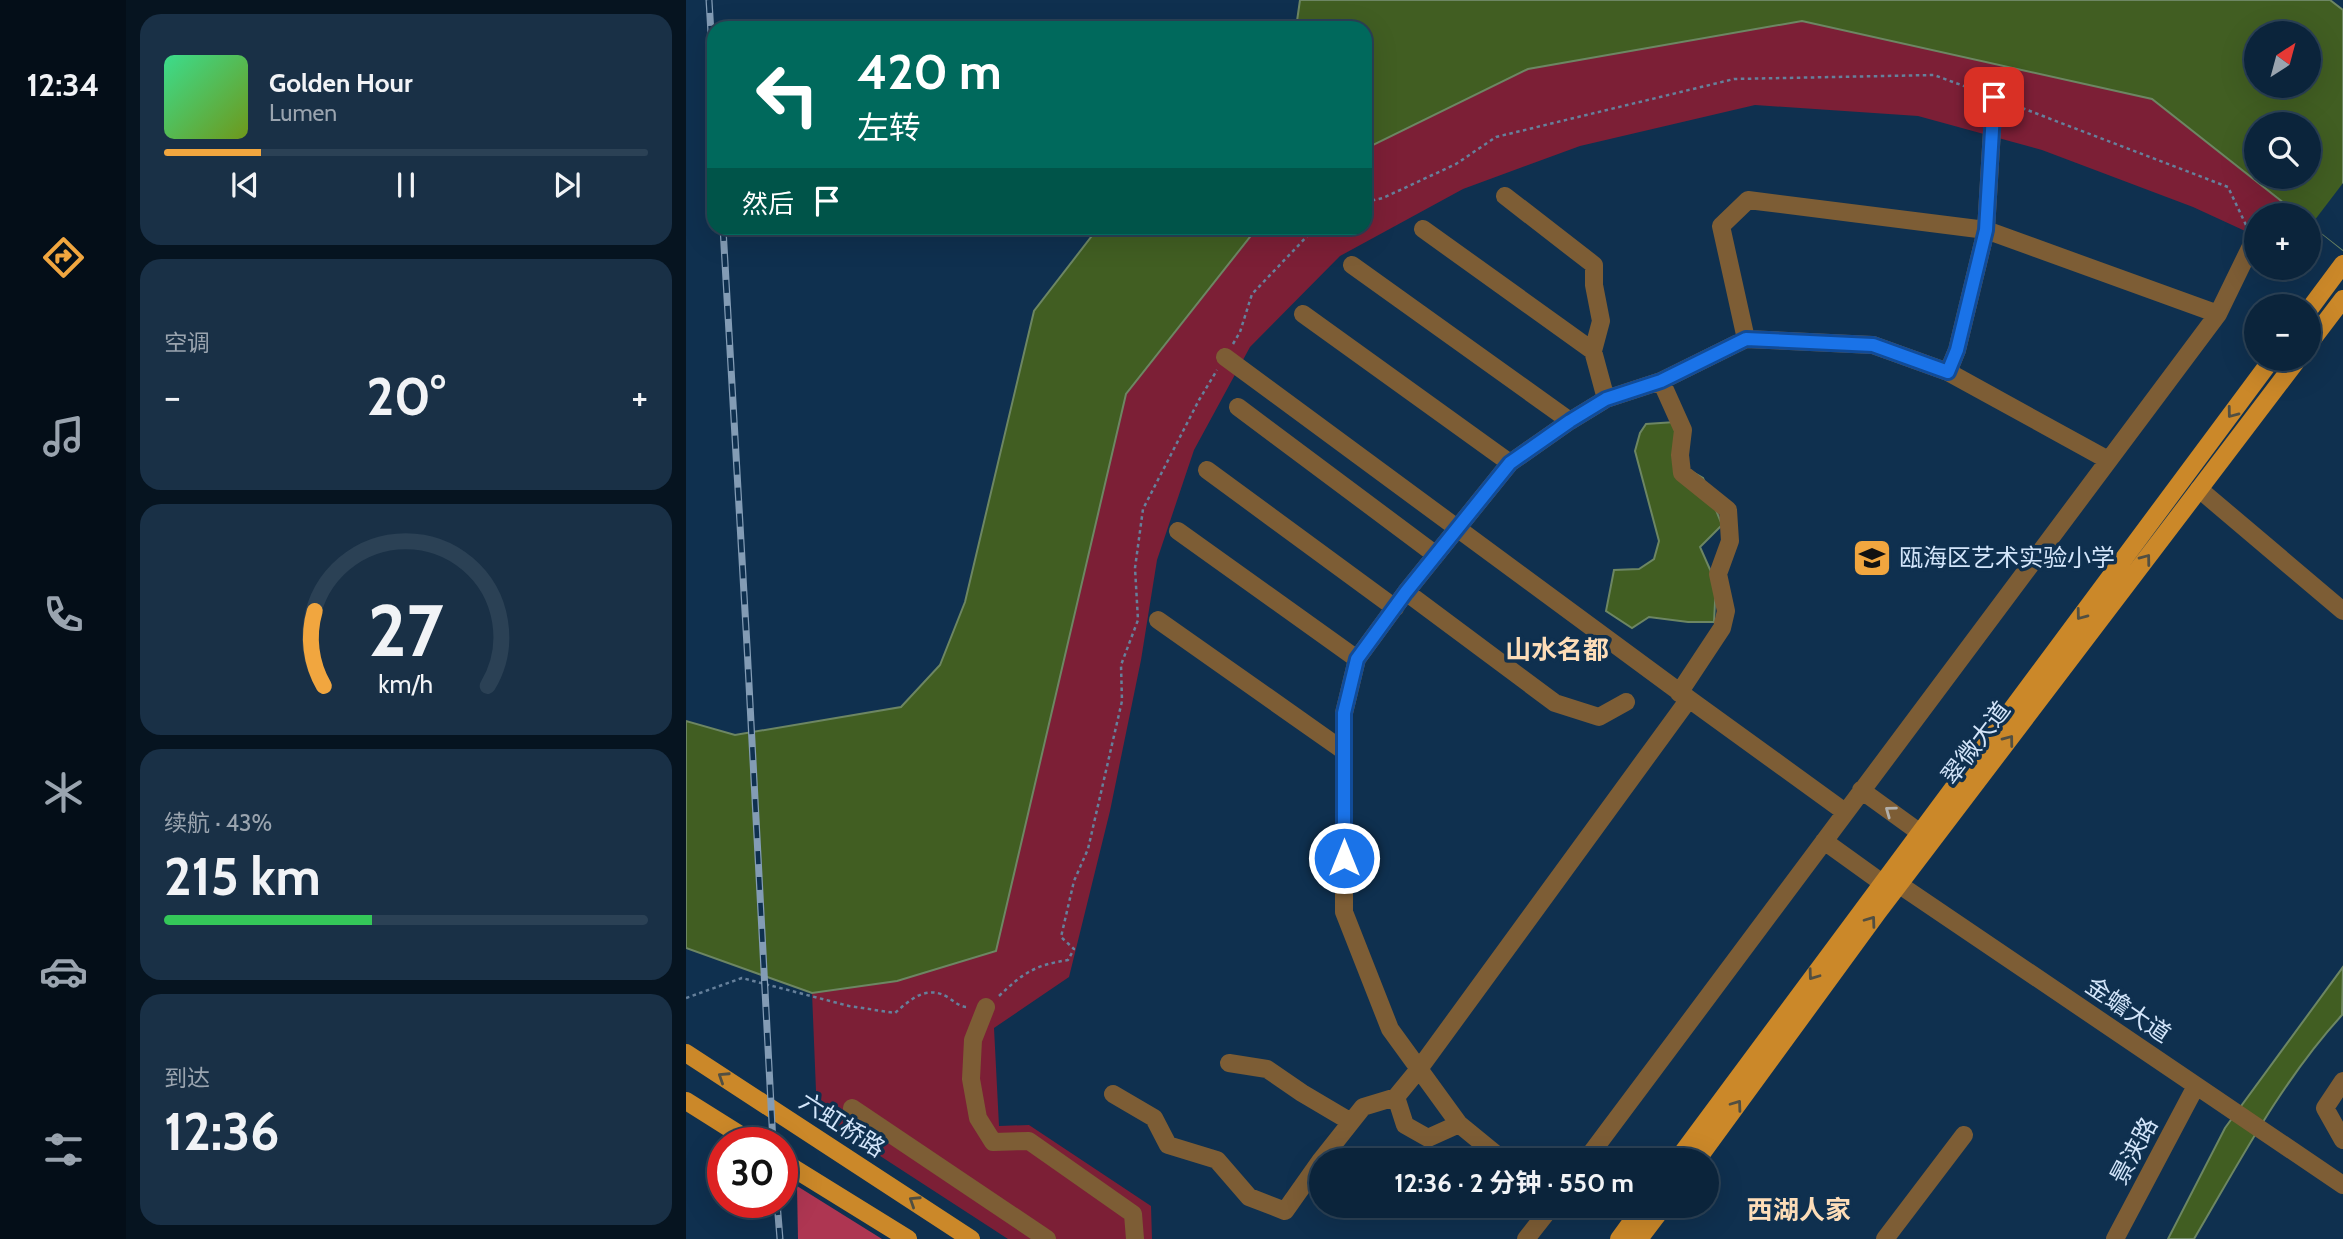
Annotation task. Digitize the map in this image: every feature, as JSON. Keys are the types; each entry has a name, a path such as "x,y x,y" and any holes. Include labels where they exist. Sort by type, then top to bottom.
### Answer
{"main road":[{"path":"2321,294 2339,269"},
{"path":"2321,328 2342,300"},
{"name":"翠微大道","path":"1705,1148 1889,881 1919,832 2264,371"},
{"name":"翠微大道","path":"1686,1148 1889,881 2289,371"},
{"name":"六虹桥路","path":"686,1053 971,1239"},
{"path":"686,1101 727,1127"},
{"path":"798,1171 908,1239"},
{"path":"1619,1239 1634,1218"},
{"path":"1639,1239 1655,1218"}],"street":[{"path":"1948,372 1957,350 1986,230 1994,97"},
{"path":"1505,196 1594,265 1594,285 1601,321 1593,351 1606,399"},
{"path":"1746,339 1721,226 1748,200 1986,230 2218,314"},
{"path":"1423,229 1593,351"},
{"path":"1595,1148 2218,314 2244,261"},
{"path":"1352,265 1570,421"},
{"path":"1303,314 1510,463"},
{"path":"1488,1148 1459,1124 1390,1029 1344,912 1344,713 1357,659 1406,592 1510,463 1606,399 1661,381 1746,339 1873,345 1948,372 2108,460"},
{"path":"1225,357 1845,812"},
{"path":"1330,1148 1363,1107 1395,1097 1419,1069 1684,696 1723,628 1726,611 1718,574 1730,541 1728,510 1682,473 1680,455 1683,430 1661,381"},
{"path":"1238,407 1436,555"},
{"path":"1207,470 1395,608"},
{"path":"2199,489 2343,611"},
{"path":"1178,531 1357,659"},
{"path":"1406,592 1555,704 1599,717 1626,702"},
{"path":"1158,620 1344,751"},
{"path":"1861,790 1919,832"},
{"name":"金蟾大道","path":"1824,841 1889,881 2343,1185"},
{"path":"986,1007 972,1040 971,1079 978,1118 993,1142 1029,1141 1133,1214 1135,1239"},
{"path":"1229,1063 1267,1069 1351,1122"},
{"path":"2343,1081 2325,1108 2343,1140"},
{"name":"景浃路","path":"2115,1239 2196,1086"},
{"path":"1113,1094 1154,1118 1168,1145 1217,1160 1249,1197 1284,1212 1309,1177"},
{"path":"1395,1097 1405,1125 1428,1138 1459,1124"},
{"path":"852,1108 1047,1239"},
{"path":"1885,1239 1964,1135"},
{"path":"1526,1239 1543,1218"}],"path":[{"path":"1372,200 1383,198 1456,164 1496,137 1734,79 1934,75 2228,187 2244,220"},
{"path":"686,998 741,978 849,1006 895,1013 917,995 941,992 963,1007 986,1007 1018,977 1044,963 1068,960 1074,949 1061,937 1074,881 1087,849 1122,701 1121,665 1138,620 1135,568 1143,509 1199,400 1240,332 1252,294 1308,235"}],"shaded area":[{"path":"1300,0 2330,0 2343,10 2343,250 2321,232 2321,203 2284,203 2266,189 2321,189 2321,112 2244,112 2244,172 2152,99 1802,21 1528,69 1372,146 1372,21 1297,21"},
{"path":"1802,21 2152,99 2244,172 2244,189 2266,189 2284,203 2244,203 2244,230 2193,207 2042,150 1918,116 1755,105 1580,146 1463,189 1340,256 1250,347 1194,450 1157,560 1141,660 1110,811 1069,977 994,1028 999,1126 1029,1125 1151,1206 1152,1239 1008,1239 817,1115 812,993 897,981 996,951 1126,394 1251,235 1372,235 1372,146 1528,69"},
{"path":"1093,235 1251,235 1126,394 996,951 897,981 812,993 686,948 686,721 735,735 901,707 940,665 965,602 1034,311"},
{"path":"1675,422 1684,467 1703,478 1722,525 1700,547 1716,583 1714,622 1649,617 1632,628 1606,611 1614,570 1639,569 1654,559 1659,541 1635,451 1640,433 1646,424"},
{"path":"2343,967 2342,1015 2280,1095 2194,1239 2168,1239 2225,1128"},
{"path":"798,1187 882,1239 798,1239"}],"pier":[{"path":"2343,183 2343,250 2321,233 2321,212"}],"railway":[{"path":"709,0 710,21"},
{"path":"723,235 772,1127"},
{"path":"778,1218 780,1239"}],"place":[{"name":"瓯海区艺术实验小学","path":"1872,558"}],"district":[{"name":"山水名都","path":"1557,650"},
{"name":"西湖人家","path":"1799,1210"}],"route":[{"path":"1344,858 1344,713 1357,659 1406,592 1510,463 1606,399 1661,381 1746,339 1873,345 1948,372 1957,350 1986,230 1994,97"}]}
